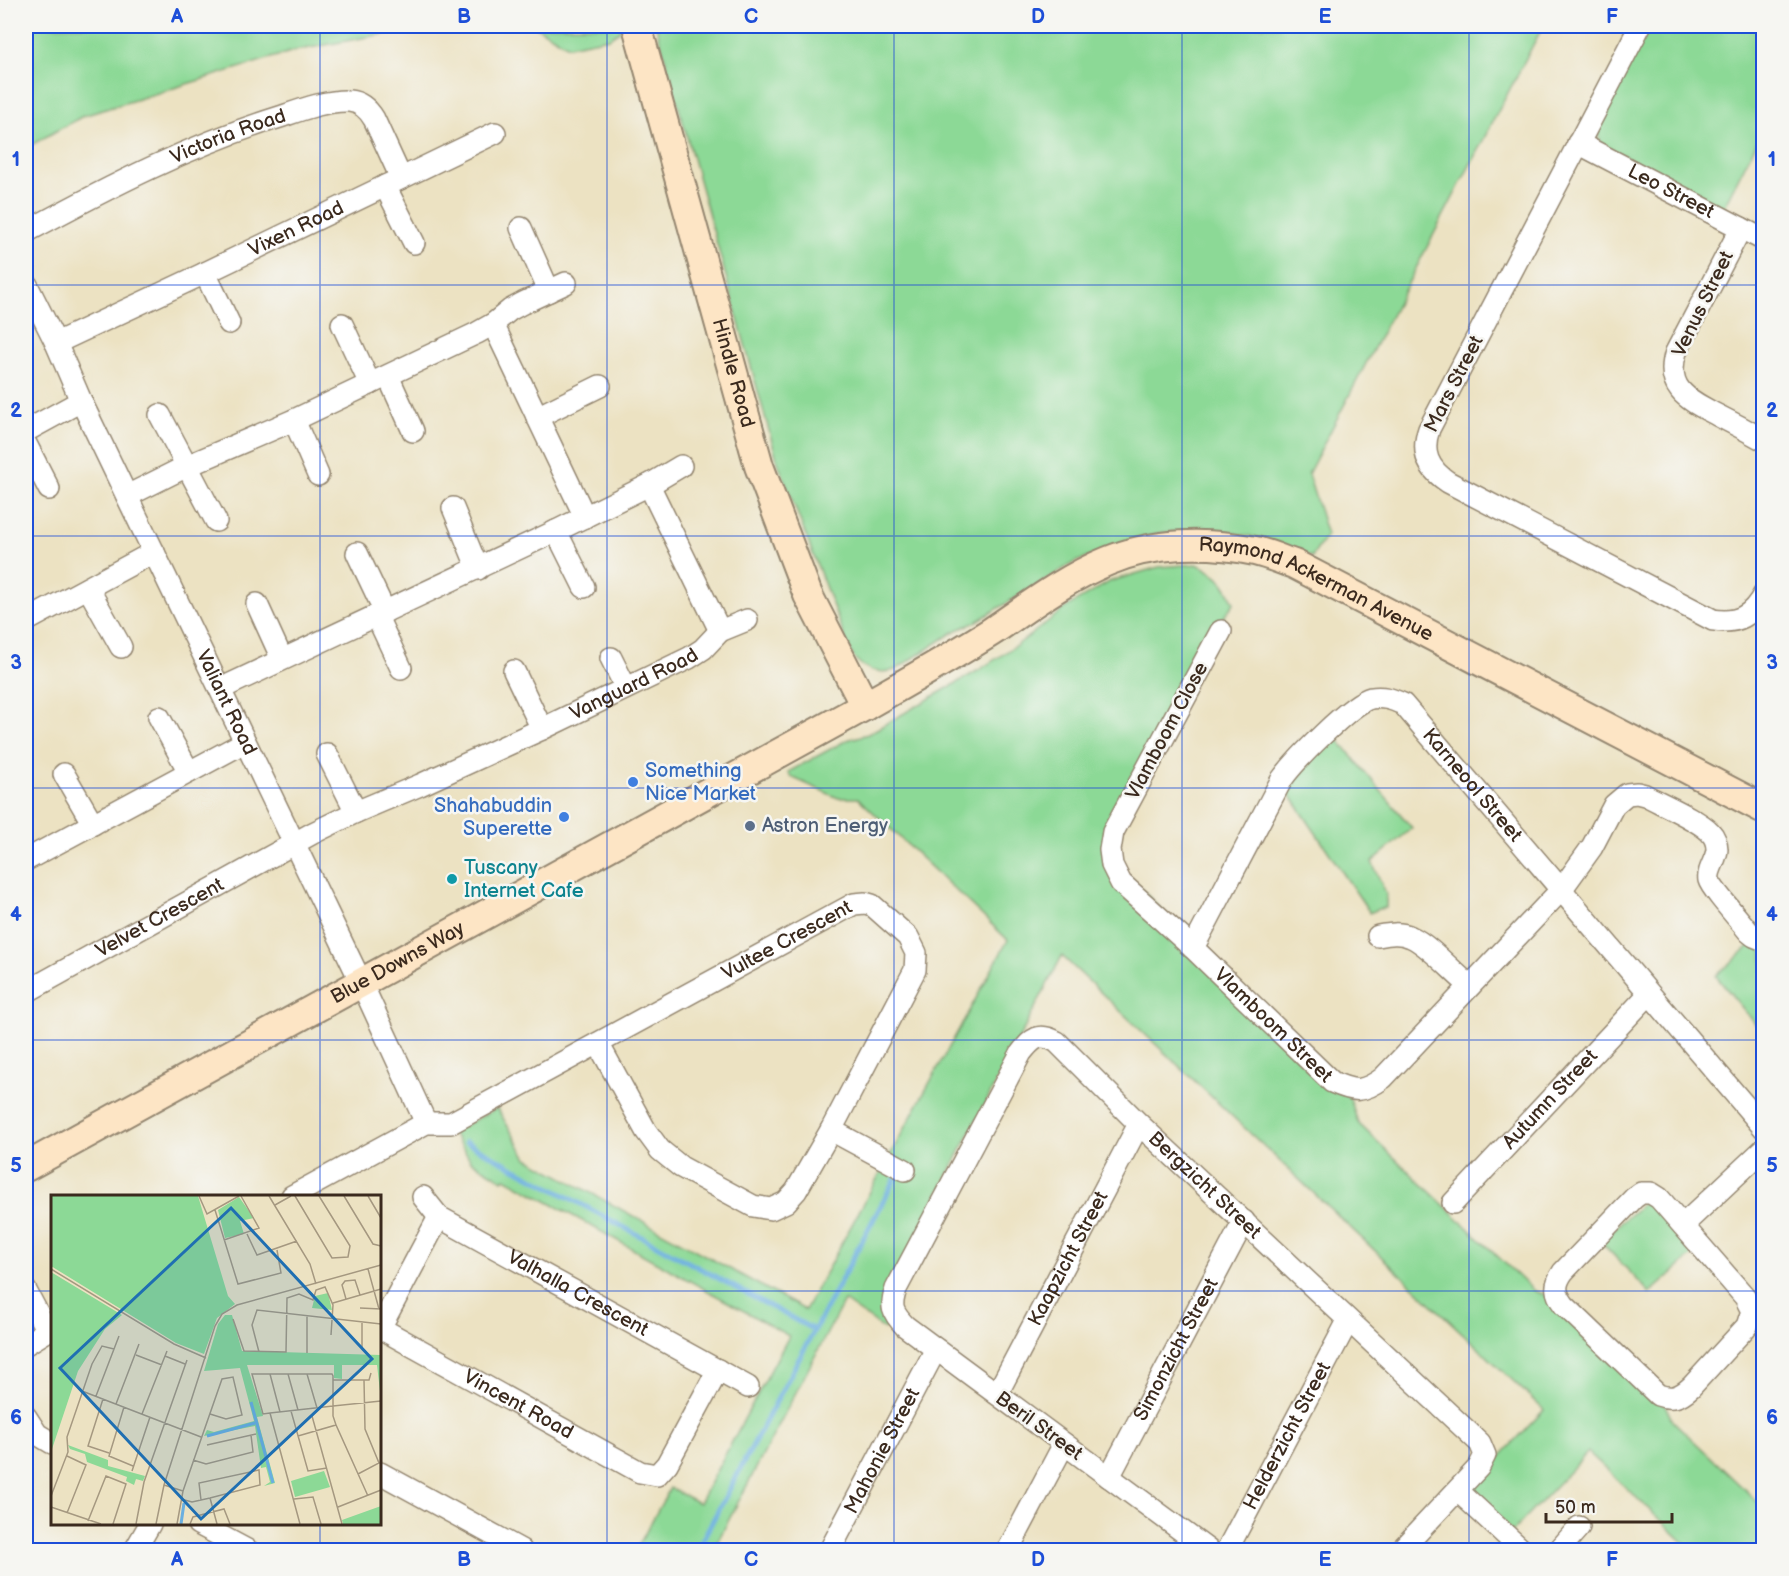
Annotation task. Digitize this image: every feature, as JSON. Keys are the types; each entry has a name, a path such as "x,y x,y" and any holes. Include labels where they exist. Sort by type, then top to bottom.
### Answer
{"street":[{"name":"Hindle Road","path":"637,26 759,466 808,595 866,706"},
{"name":"Mars Street","path":"1640,26 1429,429 1425,448 1427,458 1435,472 1448,482 1713,620 1727,622 1740,620 1752,612 1764,594"},
{"name":"Victoria Road","path":"26,232 115,184 201,145 255,124 331,103 350,101 369,110 387,145 393,182"},
{"name":"Vixen Road","path":"56,343 495,133"},
{"name":"Leo Street","path":"1578,143 1764,240"},
{"path":"393,182 414,243"},
{"path":"127,496 379,380 493,324 510,310 557,287 521,228"},
{"name":"Venus Street","path":"1741,228 1676,352 1673,370 1678,388 1691,401 1764,440"},
{"path":"205,273 229,323"},
{"name":"Valiant Road","path":"26,283 362,982 426,1123"},
{"path":"342,324 413,431"},
{"path":"493,324 585,517"},
{"path":"537,417 600,386"},
{"path":"26,431 81,401"},
{"path":"160,415 216,521"},
{"path":"294,420 318,475"},
{"path":"26,444 49,489"},
{"path":"220,688 478,569 585,517 681,466"},
{"path":"649,484 720,631"},
{"path":"453,508 478,569"},
{"path":"556,531 584,586"},
{"name":"Raymond Ackerman Avenue","path":"866,706 976,641 1081,574 1108,561 1137,552 1188,544 1225,546 1257,551 1294,564 1764,809"},
{"path":"26,621 154,552"},
{"path":"357,553 401,668"},
{"path":"88,588 121,646"},
{"path":"257,604 282,659"},
{"name":"Vanguard Road","path":"294,843 356,812 542,729 695,655 720,631 747,620"},
{"name":"Vlamboom Close","path":"1113,832 1221,631"},
{"path":"611,658 626,688"},
{"path":"514,671 542,729"},
{"name":"Karneool Street","path":"1193,948 1282,779 1294,763 1356,706 1370,698 1392,699 1403,704 1764,1128"},
{"name":"Blue Downs Way","path":"26,1167 866,706"},
{"path":"159,717 189,772"},
{"path":"26,860 245,742"},
{"path":"327,754 356,812"},
{"path":"64,774 93,824"},
{"name":"Vlamboom Street","path":"1113,832 1110,850 1112,865 1121,883 1193,948 1332,1082 1358,1090 1372,1086 1383,1078 1561,890 1592,847 1614,805 1627,794 1645,795 1712,833 1717,851 1709,880 1749,932 1764,940"},
{"name":"Velvet Crescent","path":"26,992 294,843"},
{"name":"Vultee Crescent","path":"426,1123 451,1123 598,1043 849,907 859,903 872,905 908,936 916,953 915,970 831,1130 792,1197 780,1206 771,1209 753,1206 681,1167 660,1150 646,1131 598,1043"},
{"path":"1378,936 1394,933 1410,936 1470,986"},
{"name":"Autumn Street","path":"1452,1203 1649,994"},
{"name":"Bergzicht Street","path":"896,1289 1021,1053 1039,1037 1047,1037 1057,1042 1139,1124 1480,1443 1485,1455 1479,1467 1401,1551"},
{"path":"296,1195 426,1123"},
{"name":"Kaapzicht Street","path":"997,1394 1139,1124"},
{"path":"831,1130 904,1170"},
{"path":"1683,1225 1764,1149"},
{"path":"1641,1193 1651,1193 1659,1198 1683,1225 1745,1297 1752,1311 1747,1326 1690,1387 1676,1397 1667,1398 1658,1395 1564,1305 1557,1296 1556,1289 1557,1280 1563,1272 1641,1193"},
{"name":"Valhalla Crescent","path":"423,1197 439,1217 748,1387"},
{"path":"381,1326 439,1217"},
{"name":"Simonzicht Street","path":"1109,1477 1244,1221"},
{"name":"Beril Street","path":"896,1289 891,1302 895,1315 904,1326 1208,1551"},
{"path":"26,1291 50,1329 26,1344"},
{"name":"Helderzicht Street","path":"1227,1551 1348,1321"},
{"name":"Vincent Road","path":"381,1329 640,1472 657,1475 667,1464 718,1370"},
{"name":"Mahonie Street","path":"830,1551 936,1349"},
{"path":"26,1417 37,1434 51,1442"},
{"path":"1008,1551 1064,1444"},
{"path":"381,1474 521,1551"},
{"path":"1458,1491 1522,1551"},
{"path":"135,1551 149,1525"},
{"path":"200,1525 247,1551"},
{"path":"1559,1551 1579,1527"}],"green space":[{"path":"26,26 425,26 294,51 83,116 26,148"},
{"path":"535,26 619,26 621,30 609,38 568,46"},
{"path":"656,26 1543,26 1308,474 1327,535 1312,557 1270,540 1226,532 1203,530 1159,533 1075,562 974,623 955,631 895,670 881,672 864,666 850,651 778,463"},
{"path":"1648,26 1763,26 1763,130 1722,210 1601,144 1597,130"},
{"path":"1197,564 1220,579 1234,603 1215,629 1103,851 1350,1098 1358,1123 1534,1291 1552,1297 1665,1405 1672,1420 1763,1507 1763,1550 1692,1550 1588,1452 1512,1532 1475,1495 1475,1483 1544,1410 1062,956 885,1296 889,1323 884,1329 844,1301 713,1550 636,1550 670,1488 699,1503 789,1336 471,1161 452,1132 497,1108 527,1158 805,1310 1008,940 858,798 838,798 791,777 788,772 847,740 868,734 979,670 1068,606 1111,581 1159,567"},
{"path":"1334,735 1412,828 1372,862 1386,894 1386,908 1370,913 1286,789"},
{"path":"1753,943 1763,946 1763,1033 1716,976"},
{"path":"1647,1200 1696,1252 1650,1293 1600,1241"}],"waterway":[{"path":"466,1142 814,1330"},
{"path":"697,1550 895,1179"}],"place":[{"name":"Something Nice Market","path":"633,782"},
{"name":"Shahabuddin Superette","path":"564,817"},
{"name":"Astron Energy","path":"750,826"},
{"name":"Tuscany Internet Cafe","path":"452,879"}]}
